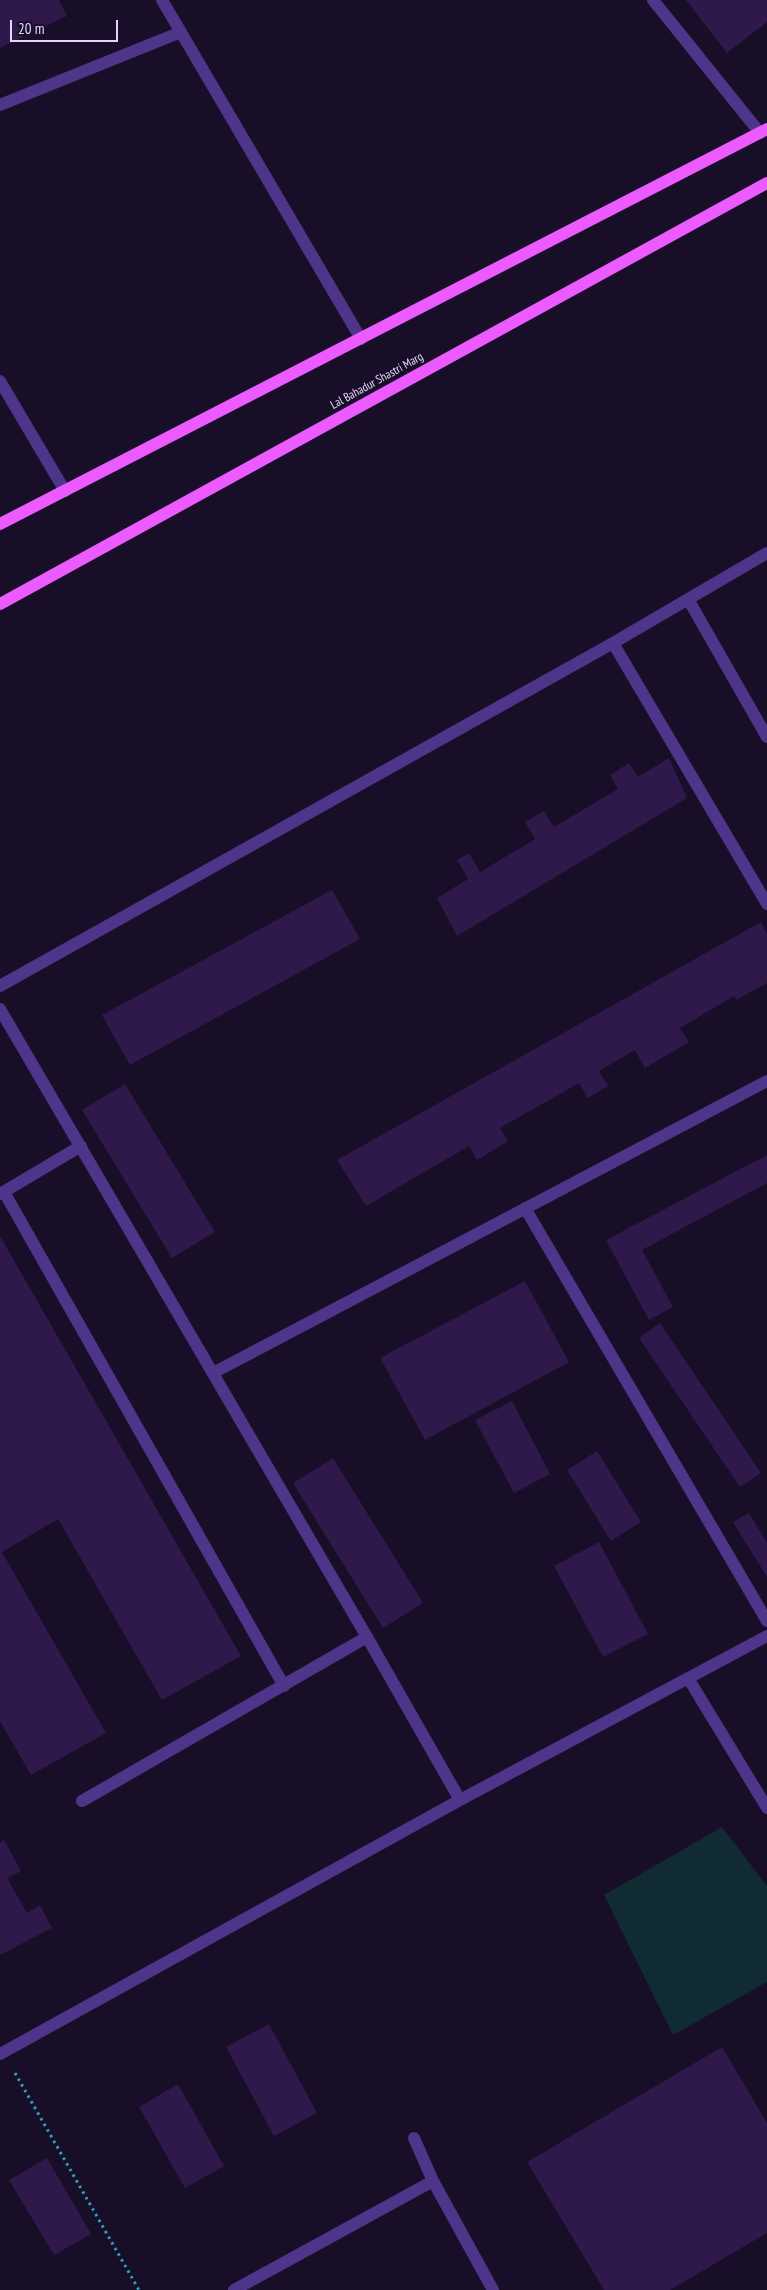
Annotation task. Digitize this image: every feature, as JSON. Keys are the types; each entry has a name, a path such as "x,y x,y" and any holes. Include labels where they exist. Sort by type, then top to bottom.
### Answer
{"main road":[{"path":"0,524 763,131"},
{"name":"Lal Bahadur Shastri Marg","path":"0,604 767,182"}],"street":[{"path":"162,0 361,339"},
{"path":"653,0 763,131"},
{"path":"0,105 180,32"},
{"path":"0,381 65,491"},
{"path":"0,986 613,642 767,553"},
{"path":"688,599 767,737"},
{"path":"613,642 767,904"},
{"path":"0,1008 368,1636 460,1800"},
{"path":"213,1373 767,1081"},
{"path":"81,1146 2,1193 284,1686"},
{"path":"525,1208 767,1621"},
{"path":"82,1801 368,1636"},
{"path":"1,2053 460,1800 767,1636"},
{"path":"688,1678 767,1808"},
{"path":"414,2138 433,2180 493,2290"},
{"path":"234,2290 433,2180"}],"path":[{"path":"1,2053 139,2290"}],"green space":[{"path":"722,1827 767,1886 767,1982 673,2035 604,1895"}],"building":[{"path":"0,0 59,0 67,16 0,48"},
{"path":"686,0 767,0 767,22 727,53"},
{"path":"669,758 687,798 457,936 437,898 468,879 457,860 469,853 480,872 535,839 525,822 544,811 554,827 618,789 610,775 629,763 638,777"},
{"path":"332,890 360,939 130,1065 102,1015"},
{"path":"761,922 767,934 767,983 736,1000 734,996 680,1028 689,1042 645,1068 635,1050 599,1071 608,1086 588,1098 579,1083 500,1128 508,1141 477,1160 469,1146 366,1206 337,1160"},
{"path":"125,1084 215,1232 172,1258 82,1110"},
{"path":"767,1155 767,1183 642,1250 673,1307 649,1320 606,1240"},
{"path":"0,1236 241,1656 162,1700 58,1519 2,1552 106,1733 31,1775 0,1721"},
{"path":"525,1281 569,1362 425,1440 380,1358"},
{"path":"660,1323 761,1473 740,1487 639,1338"},
{"path":"512,1401 550,1474 514,1493 475,1420"},
{"path":"597,1451 641,1522 611,1541 567,1470"},
{"path":"333,1458 423,1603 383,1628 293,1483"},
{"path":"749,1513 767,1543 767,1577 733,1522"},
{"path":"599,1542 648,1634 603,1657 554,1566"},
{"path":"4,1840 21,1871 7,1878 27,1913 40,1905 52,1928 0,1955 0,1843"},
{"path":"269,2024 317,2113 274,2136 226,2047"},
{"path":"722,2047 767,2123 767,2233 670,2290 604,2290 527,2162"},
{"path":"178,2084 224,2166 185,2188 139,2107"},
{"path":"47,2158 91,2234 54,2255 9,2180"}]}
